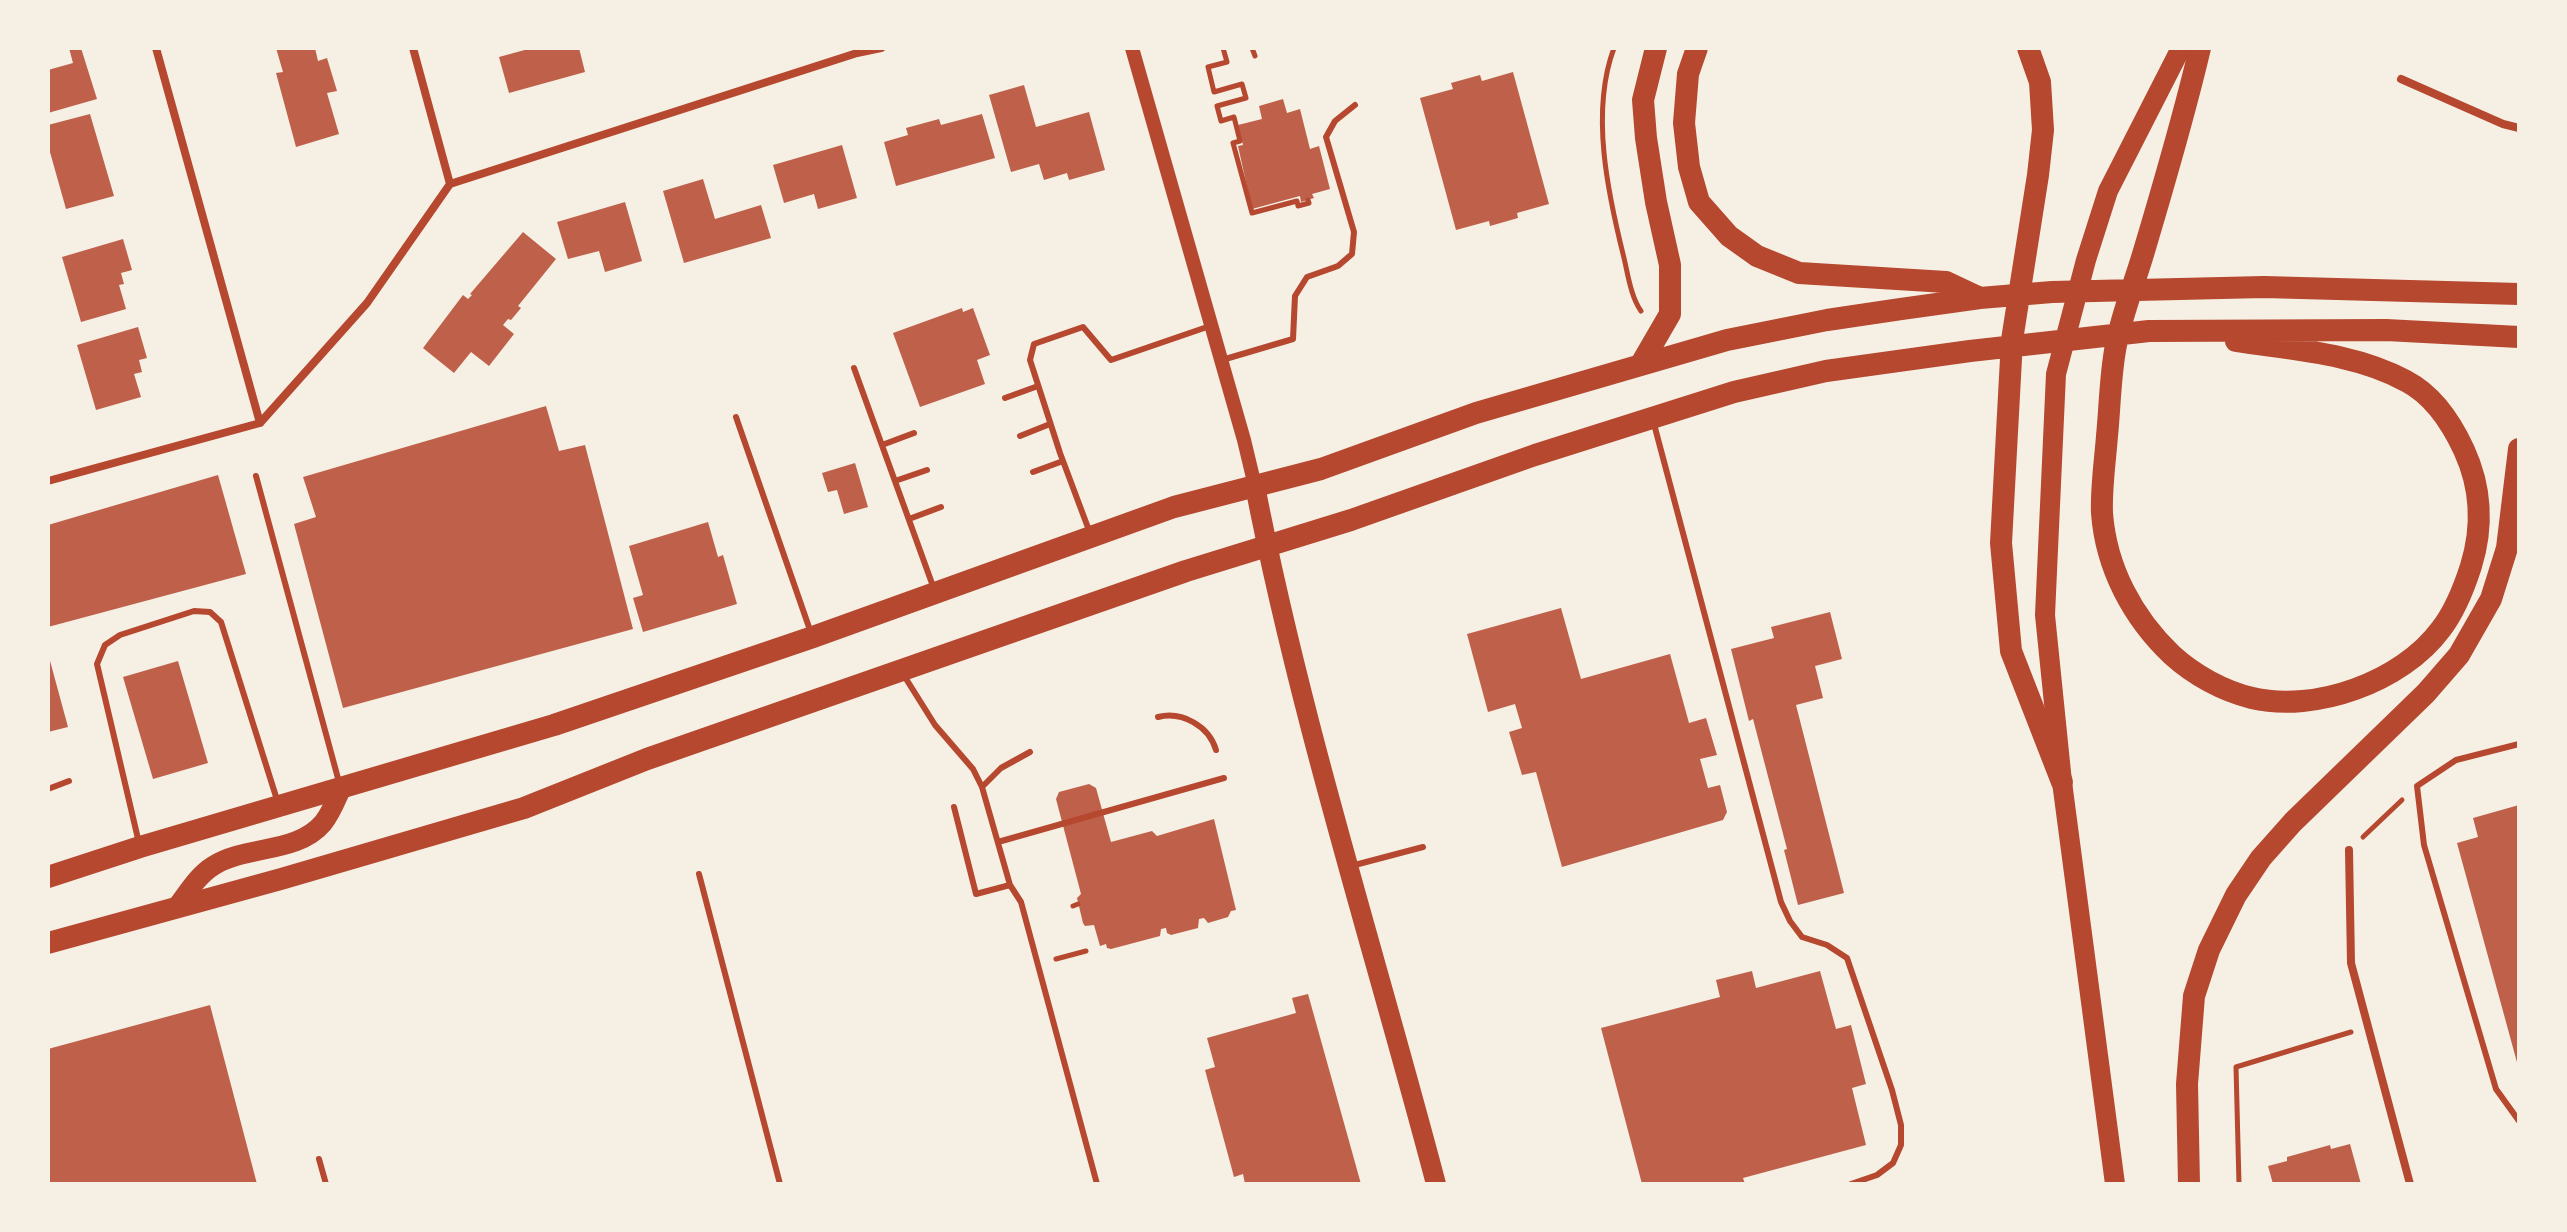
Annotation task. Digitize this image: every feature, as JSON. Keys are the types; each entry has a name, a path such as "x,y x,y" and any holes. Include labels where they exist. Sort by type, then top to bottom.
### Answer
{"highway":[{"path":"1641,364 1670,314 1670,265 1656,202 1643,100 1656,48"},
{"path":"1697,48 1688,74 1684,123 1689,167 1699,202 1729,236 1757,256 1799,273 1946,282 1980,298"},
{"path":"2028,48 2040,82 2043,130 2012,340 2001,543 2011,651 2062,782"},
{"path":"2160,330 2370,364 2408,382 2440,411 2459,439 2474,471 2479,501 2476,551 2456,604 2441,630 2395,670 2364,686 2330,697 2289,701 2253,698 2216,685 2183,664 2159,642 2138,616 2111,560 2105,536 2103,487 2116,346 2200,48"},
{"path":"48,877 554,725 813,637 1174,507 1321,469 1476,413 1727,340 1827,320 1980,298 2167,288 2357,288 2519,294"},
{"path":"48,943 524,808 647,759 1186,571 1351,520 1535,455 1734,392 1826,371 2160,330 2386,330 2519,337"},
{"path":"2189,1184 2187,1084 2194,996 2209,950 2236,895 2261,858 2293,822 2426,693 2459,655 2491,599 2507,548 2519,449"}],"main road":[{"path":"2115,1184 2062,782 2045,615 2056,374 2108,191 2181,48"},
{"path":"1255,486 1278,601 1436,1184"},
{"path":"176,908 201,875 212,866 225,859 300,840 312,833 324,821 341,789"}],"street":[{"path":"156,48 260,423"},
{"path":"413,48 450,184"},
{"path":"48,481 260,423 367,303 450,184 857,50 881,48"},
{"path":"1132,48 1255,486"},
{"path":"2401,79 2503,124 2519,128"},
{"path":"2349,850 2351,963 2410,1184"}],"lane":[{"path":"1222,360 1293,339 1295,296 1307,277 1338,266 1352,254 1354,232 1326,137 1335,121 1355,105"},
{"path":"1091,537 1030,360 1034,344 1083,327 1111,360 1212,326"},
{"path":"854,368 935,593"},
{"path":"1005,398 1038,386"},
{"path":"736,417 813,637"},
{"path":"1653,419 1781,902 1802,937 1827,945 1847,958 1892,1090 1901,1125 1901,1145 1893,1163 1877,1175 1851,1184"},
{"path":"1020,436 1050,424"},
{"path":"882,445 914,433"},
{"path":"1033,472 1063,461"},
{"path":"895,481 927,470"},
{"path":"256,476 341,789"},
{"path":"909,519 941,507"},
{"path":"140,847 97,664 105,645 120,635 194,611 210,612 221,622 279,808"},
{"path":"901,671 924,710 973,769 982,787 1010,885 1021,902 1097,1184"},
{"path":"1158,717 1186,717 1204,731 1216,750"},
{"path":"2519,744 2456,760 2417,786 2424,845 2496,1089 2519,1121"},
{"path":"982,787 1001,768 1030,752"},
{"path":"998,842 1224,778"},
{"path":"48,789 69,781"},
{"path":"954,807 976,894 1010,885"},
{"path":"1348,867 1423,847"},
{"path":"699,874 780,1184"},
{"path":"319,1159 326,1184"}],"path":[{"path":"1223,48 1227,62 1208,67 1214,92 1242,84 1246,98 1217,106 1221,121 1234,117 1240,141 1233,143 1252,213 1297,201 1298,206 1309,203 1308,200"},
{"path":"1252,48 1255,56"},
{"path":"1614,48 1604,100 1603,152 1613,216 1638,308 1649,314"},
{"path":"2349,850 2417,786"},
{"path":"1055,960 1086,951"},
{"path":"2239,1184 2236,1067 2367,1028"}],"building":[{"path":"69,48 81,48 97,99 48,113 48,70 73,63"},
{"path":"276,48 315,48 318,61 327,58 337,91 327,93 339,134 296,147 276,73 283,72"},
{"path":"532,48 579,48 585,72 509,93 499,57"},
{"path":"1513,72 1549,204 1517,213 1518,218 1490,226 1489,221 1456,230 1420,98 1453,89 1451,83 1480,75 1482,81"},
{"path":"1024,85 1036,127 1089,112 1105,170 1069,180 1067,173 1044,180 1039,164 1011,172 989,95"},
{"path":"1283,99 1287,113 1300,109 1310,149 1319,146 1330,189 1312,194 1314,198 1301,202 1300,196 1252,209 1238,146 1243,145 1238,125 1262,119 1259,106"},
{"path":"90,114 114,196 66,209 48,145 48,125"},
{"path":"982,114 995,158 896,186 884,142 908,135 906,128 939,119 941,125"},
{"path":"842,145 857,198 818,209 814,194 784,203 773,165"},
{"path":"703,179 715,219 761,205 771,238 684,263 663,191"},
{"path":"625,202 642,261 605,272 599,251 568,259 557,222"},
{"path":"523,232 556,259 518,306 521,308 503,325 514,334 489,366 471,352 454,373 423,348 463,295 468,299 472,295"},
{"path":"123,239 132,270 121,273 124,284 119,285 126,309 81,322 62,257"},
{"path":"962,308 963,312 973,308 990,355 977,360 985,384 920,407 893,333"},
{"path":"138,327 147,358 139,360 142,372 134,374 141,397 96,410 77,345"},
{"path":"546,406 559,451 585,445 633,629 343,708 294,524 316,517 303,477"},
{"path":"855,463 868,507 844,514 837,490 828,492 822,473"},
{"path":"218,475 246,574 48,627 48,525"},
{"path":"708,522 718,557 723,555 737,604 643,632 633,598 643,595 629,546"},
{"path":"1561,608 1581,679 1670,654 1689,723 1706,718 1717,755 1700,759 1708,788 1720,785 1727,812 1723,820 1562,867 1536,772 1522,775 1509,732 1522,728 1515,704 1488,712 1467,634"},
{"path":"1830,612 1842,659 1815,666 1823,698 1796,705 1844,893 1798,905 1784,850 1787,849 1753,719 1749,721 1731,649 1774,638 1771,627"},
{"path":"48,658 68,727 48,732"},
{"path":"178,661 208,763 153,779 123,677"},
{"path":"1089,784 1096,788 1111,842 1152,831 1157,836 1214,819 1236,910 1231,911 1228,917 1208,923 1204,918 1199,919 1198,928 1171,935 1166,928 1161,929 1160,936 1111,949 1106,944 1100,946 1094,925 1085,926 1083,923 1077,898 1081,894 1056,799 1059,792"},
{"path":"2519,805 2518,1066 2457,843 2478,837 2473,818"},
{"path":"1752,971 1756,988 1820,971 1836,1029 1851,1025 1866,1084 1852,1088 1866,1145 1743,1178 1745,1184 1642,1184 1601,1028 1720,997 1716,980"},
{"path":"1308,994 1361,1184 1245,1184 1243,1174 1234,1177 1205,1070 1215,1067 1207,1038 1296,1013 1292,998"},
{"path":"210,1005 257,1184 48,1184 48,1049"},
{"path":"2350,1144 2361,1184 2273,1184 2268,1166 2287,1161 2287,1157 2330,1145 2331,1149"}]}
